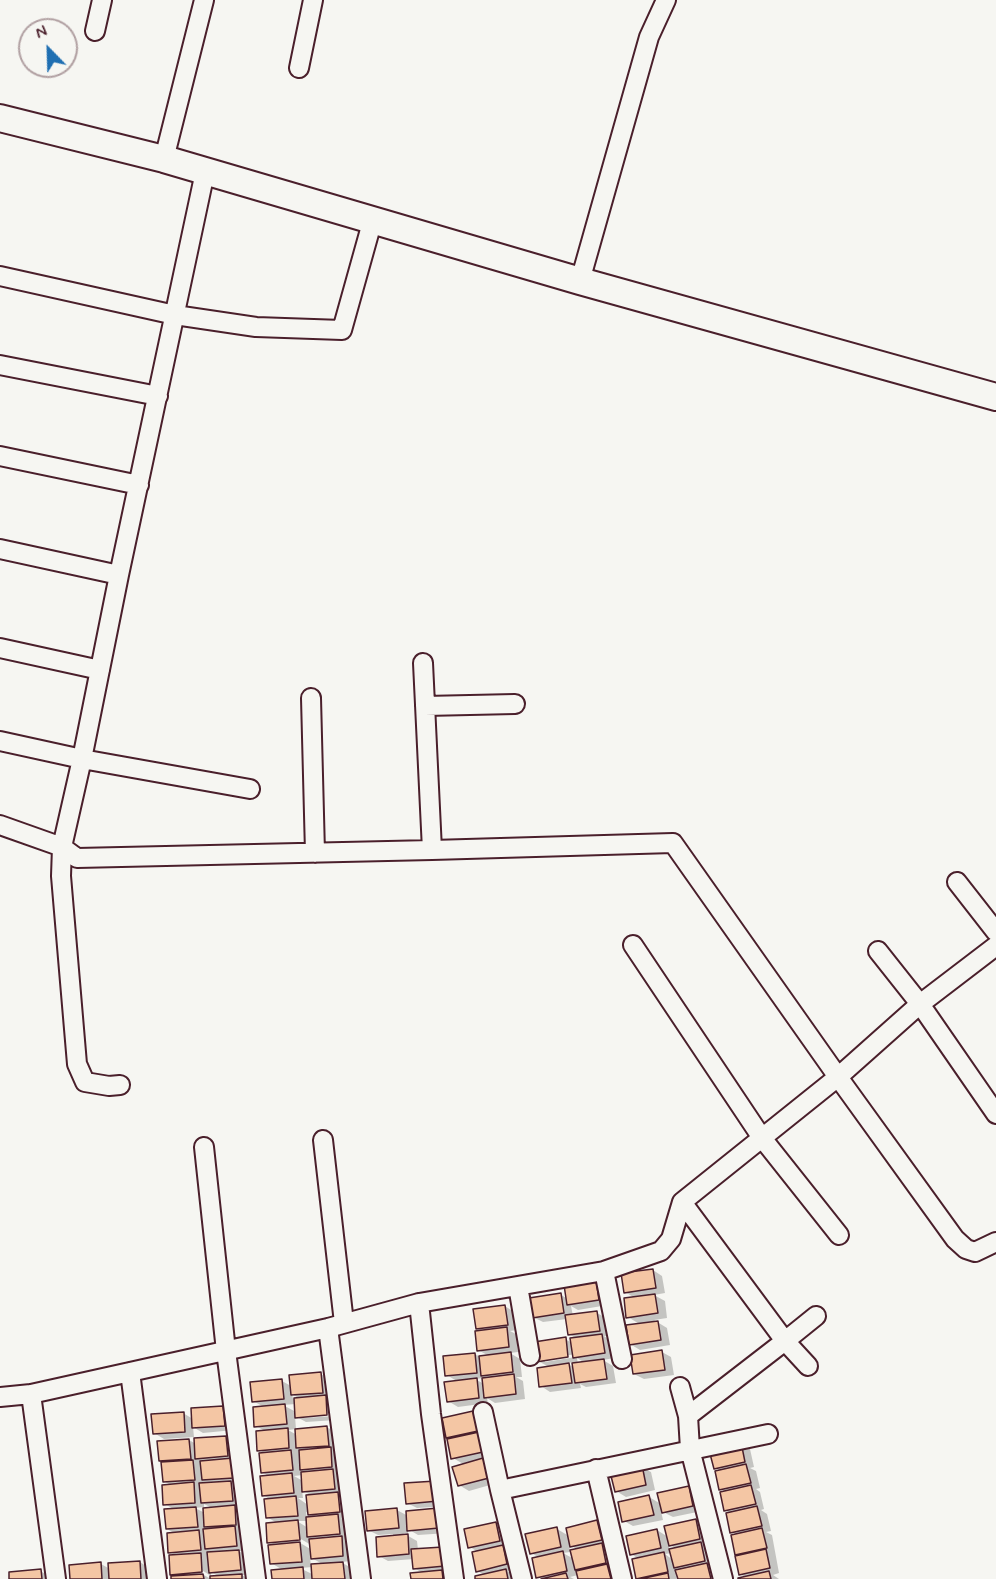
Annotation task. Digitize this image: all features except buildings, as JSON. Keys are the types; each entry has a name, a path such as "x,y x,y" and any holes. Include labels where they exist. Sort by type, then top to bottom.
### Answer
{"main road":[{"path":"0,118 164,159 580,281 996,397"}],"street":[{"path":"95,31 102,0"},
{"path":"164,159 204,0"},
{"path":"299,68 313,0"},
{"path":"580,281 649,37 666,0"},
{"path":"120,1085 109,1086 85,1082 78,1064 61,876 62,847 205,172"},
{"path":"0,276 175,315 256,327 342,330 373,219"},
{"path":"0,365 158,396"},
{"path":"0,456 139,485"},
{"path":"0,549 120,575"},
{"path":"0,648 100,670"},
{"path":"423,663 432,850"},
{"path":"311,698 315,853"},
{"path":"425,706 515,704"},
{"path":"0,741 82,759 250,789"},
{"path":"0,825 62,847 77,858 673,843 955,1239 966,1249 975,1252 996,1242"},
{"path":"957,882 996,932"},
{"path":"633,945 762,1138 839,1235"},
{"path":"0,1397 31,1394 226,1351 419,1303 604,1271 662,1251 671,1239 682,1202 838,1077 920,1004 996,946"},
{"path":"878,951 920,1004 996,1114"},
{"path":"323,1140 336,1325 361,1579"},
{"path":"204,1147 226,1351 256,1579"},
{"path":"682,1202 785,1341 808,1366"},
{"path":"604,1271 622,1359"},
{"path":"518,1286 530,1356"},
{"path":"419,1303 431,1414 454,1579"},
{"path":"688,1416 816,1316"},
{"path":"130,1372 157,1579"},
{"path":"680,1387 688,1416 690,1449 723,1579"},
{"path":"31,1394 56,1579"},
{"path":"483,1412 522,1579"},
{"path":"500,1490 768,1434"},
{"path":"596,1469 622,1579"}]}
